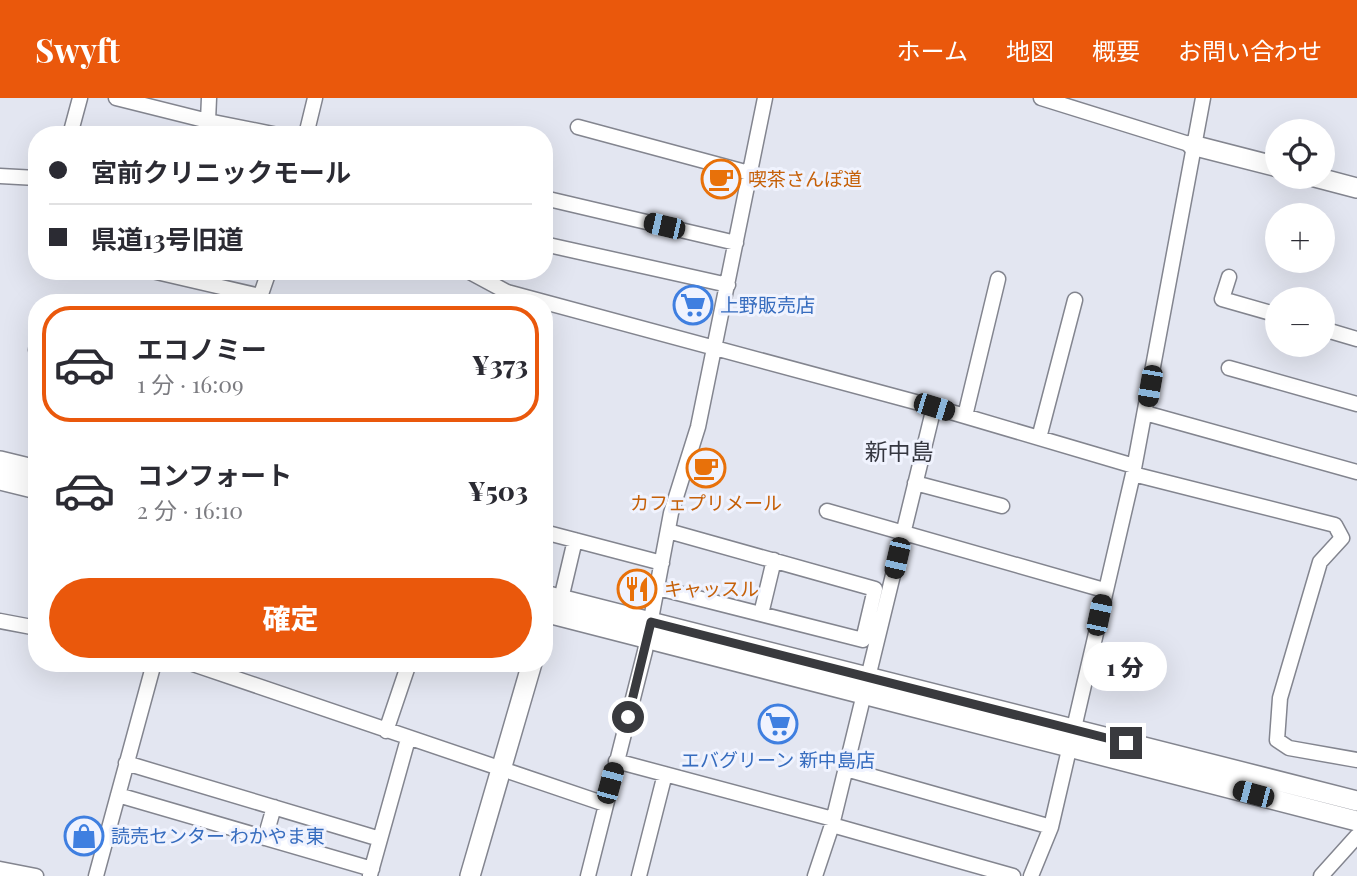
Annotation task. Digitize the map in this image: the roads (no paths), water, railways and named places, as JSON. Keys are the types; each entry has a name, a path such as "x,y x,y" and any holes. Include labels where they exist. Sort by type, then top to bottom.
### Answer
{"street":[{"path":"72,126 80,98"},
{"path":"116,98 233,126"},
{"path":"208,121 209,98"},
{"path":"308,126 315,98"},
{"path":"588,876 649,630 668,531 698,427 765,98"},
{"path":"1041,98 1192,145 1265,164"},
{"path":"1031,876 1051,827 1133,470 1192,145 1203,98"},
{"path":"578,127 749,173"},
{"path":"0,176 28,178"},
{"path":"1335,182 1357,188"},
{"path":"553,200 736,243"},
{"path":"553,246 728,285"},
{"path":"1229,277 1222,299 1265,311"},
{"path":"965,416 998,279"},
{"path":"186,280 240,294"},
{"path":"481,280 502,294"},
{"path":"1039,438 1075,300"},
{"path":"553,308 713,347 934,407 1039,438 1133,470 1335,526 1342,538 1320,562 1280,698 1277,740 1289,748 1357,760"},
{"path":"1335,333 1357,339"},
{"path":"1229,368 1357,404"},
{"path":"816,876 833,822 934,407"},
{"path":"1145,413 1357,472"},
{"path":"0,461 28,468"},
{"path":"0,480 28,487"},
{"path":"915,483 1002,506"},
{"path":"828,511 1104,590"},
{"path":"658,588 863,640 875,589 668,531"},
{"path":"553,534 662,563"},
{"path":"553,596 575,540"},
{"path":"761,614 774,560"},
{"path":"553,607 1073,738 1357,821"},
{"path":"0,621 28,626"},
{"path":"96,876 151,672"},
{"path":"216,672 386,732 605,804"},
{"path":"386,732 406,672"},
{"path":"470,876 528,672"},
{"path":"118,794 371,872 408,738"},
{"path":"1073,738 1357,801"},
{"path":"616,761 1013,876"},
{"path":"126,763 380,839"},
{"path":"846,769 1051,827"},
{"path":"639,876 665,774"},
{"path":"265,838 274,807"},
{"path":"1321,876 1357,836"},
{"path":"0,869 36,876"}],"place":[{"name":"喫茶さんぽ道","path":"721,179"},
{"name":"上野販売店","path":"693,305"},
{"name":"カフェプリメール","path":"706,468"},
{"name":"キャッスル","path":"637,589"},
{"name":"エバグリーン 新中島店","path":"778,724"},
{"name":"読売センター わかやま東","path":"84,836"}],"district":[{"name":"新中島","path":"899,452"}]}
